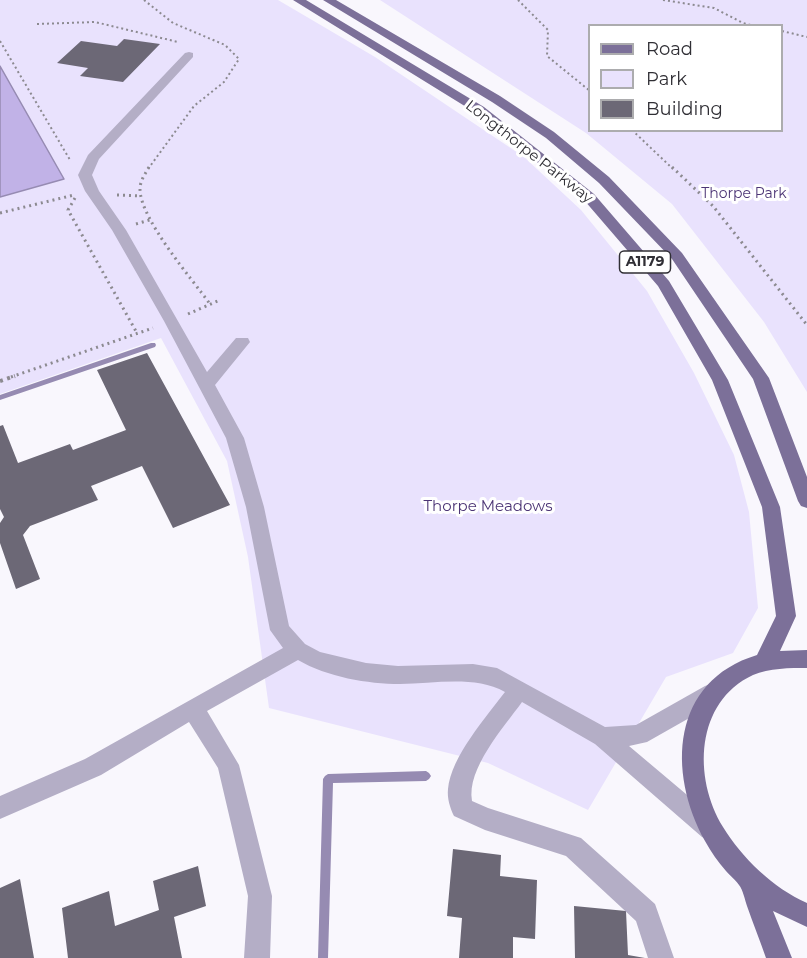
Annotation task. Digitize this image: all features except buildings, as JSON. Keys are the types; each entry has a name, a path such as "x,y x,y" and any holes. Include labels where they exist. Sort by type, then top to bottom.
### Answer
{"main road":[{"name":"Longthorpe Parkway","path":"298,0 480,110 590,197 664,284 720,380 771,507 786,616 764,663"},
{"name":"Longthorpe Parkway","path":"328,0 496,99 550,135 604,180 677,256 760,378 807,501"},
{"path":"807,659 779,659 745,669 728,679 713,693 697,720 691,754 694,791 710,829 728,855 749,879 796,911 807,915"},
{"path":"749,879 779,958"}],"street":[{"path":"189,55 93,158 85,175 92,191 172,321 235,438 255,507 280,630 298,650 316,660 366,672 398,675 473,674 497,677 603,737 710,829"},
{"path":"206,384 242,342"},
{"path":"0,808 93,767 298,650"},
{"path":"519,691 498,717 466,768 459,788 462,808 485,819 573,846 646,913 661,958"},
{"path":"603,737 639,735 713,693"},
{"path":"193,708 228,765 260,896 257,958"}],"path":[{"path":"144,0 173,23 225,45 238,59 224,82 194,106 187,115 148,168 142,179 140,192 166,242 210,304"},
{"path":"518,0 548,30 547,56 588,89"},
{"path":"663,0 714,8 747,24"},
{"path":"713,0 714,8"},
{"path":"37,24 95,22 183,44 189,55"},
{"path":"783,31 807,37"},
{"path":"0,41 75,168 85,175"},
{"path":"634,132 713,206 807,325"},
{"path":"0,213 92,191"},
{"path":"92,191 76,197 68,210 137,333"},
{"path":"0,381 172,321 220,300"},
{"path":"189,314 194,324"}],"green space":[{"name":"Thorpe Meadows","path":"0,0 278,0 375,57 524,157 581,210 647,291 694,373 734,455 749,512 758,608 733,653 666,677 588,810 488,763 269,708 248,557 227,461 161,338 0,394"},
{"name":"Thorpe Park","path":"380,0 807,0 807,392 764,322 672,204 586,133"}],"shaded area":[{"path":"0,66 64,179 0,197"}],"waterway":[{"path":"0,398 153,345"},
{"path":"323,958 328,779 426,776"}]}
